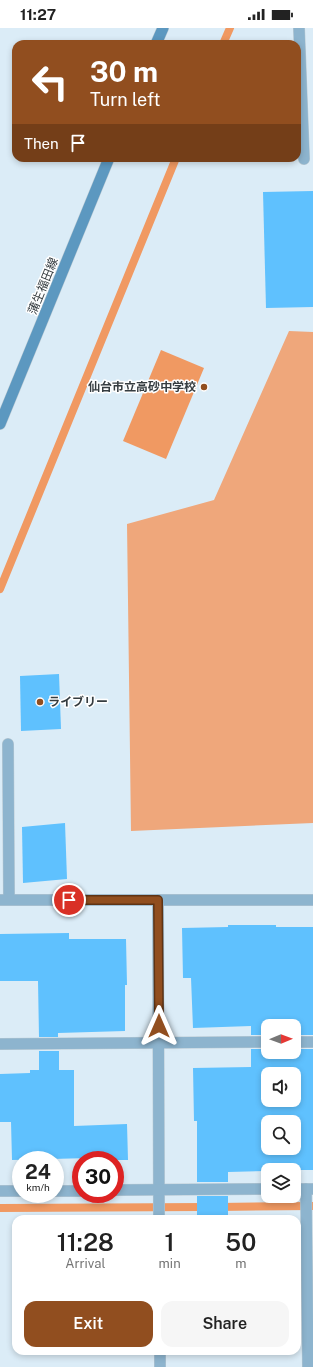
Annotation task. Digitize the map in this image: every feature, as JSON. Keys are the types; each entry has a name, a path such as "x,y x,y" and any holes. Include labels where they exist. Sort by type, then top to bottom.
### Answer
{"main road":[{"path":"158,40 163,28"},
{"name":"蒲生福田線","path":"0,424 107,162"}],"street":[{"path":"299,28 299,40"},
{"path":"301,80 304,159"},
{"path":"8,744 5,900 313,900"},
{"path":"158,900 159,1215"},
{"path":"0,1044 261,1042"},
{"path":"301,1042 313,1042"},
{"path":"124,1191 159,1195 261,1189"},
{"path":"0,1191 12,1191"},
{"path":"308,1367 307,1212 309,1193"},
{"path":"160,1355 160,1367"}],"shaded area":[{"path":"289,331 313,332 313,823 131,831 127,524 214,500"},
{"path":"161,350 204,368 166,459 123,441"}],"building":[{"path":"313,191 313,307 266,308 263,192"},
{"name":"ライブリー","path":"59,674 61,729 21,731 20,676"},
{"path":"65,823 67,879 23,883 22,827"},
{"path":"228,925 276,925 276,927 313,927 313,1035 301,1035 301,1019 261,1019 261,1035 251,1035 251,1026 193,1028 191,978 183,978 182,928 228,927"},
{"path":"69,933 69,939 126,939 127,985 125,985 125,1031 58,1033 58,1037 39,1037 38,981 0,981 0,934"},
{"path":"251,1049 261,1049 261,1059 301,1059 301,1049 313,1049 313,1170 301,1170 301,1163 261,1163 261,1171 228,1172 228,1182 197,1182 197,1121 194,1121 193,1068 251,1067"},
{"path":"39,1051 59,1051 59,1070 74,1070 74,1126 127,1124 128,1160 124,1160 124,1151 72,1151 72,1158 64,1159 64,1151 12,1151 12,1160 11,1122 0,1122 0,1074 30,1073 30,1070 39,1070"},
{"path":"197,1196 228,1196 228,1215 197,1215"}],"waterway":[{"path":"225,40 230,28"},
{"path":"0,589 174,162"},
{"path":"218,1207 313,1206"},
{"path":"0,1208 206,1207"}],"place":[{"name":"仙台市立高砂中学校","path":"204,387"},
{"name":"ライブリー","path":"40,702"}],"route":[{"path":"69,900 158,900 159,1026"}]}
